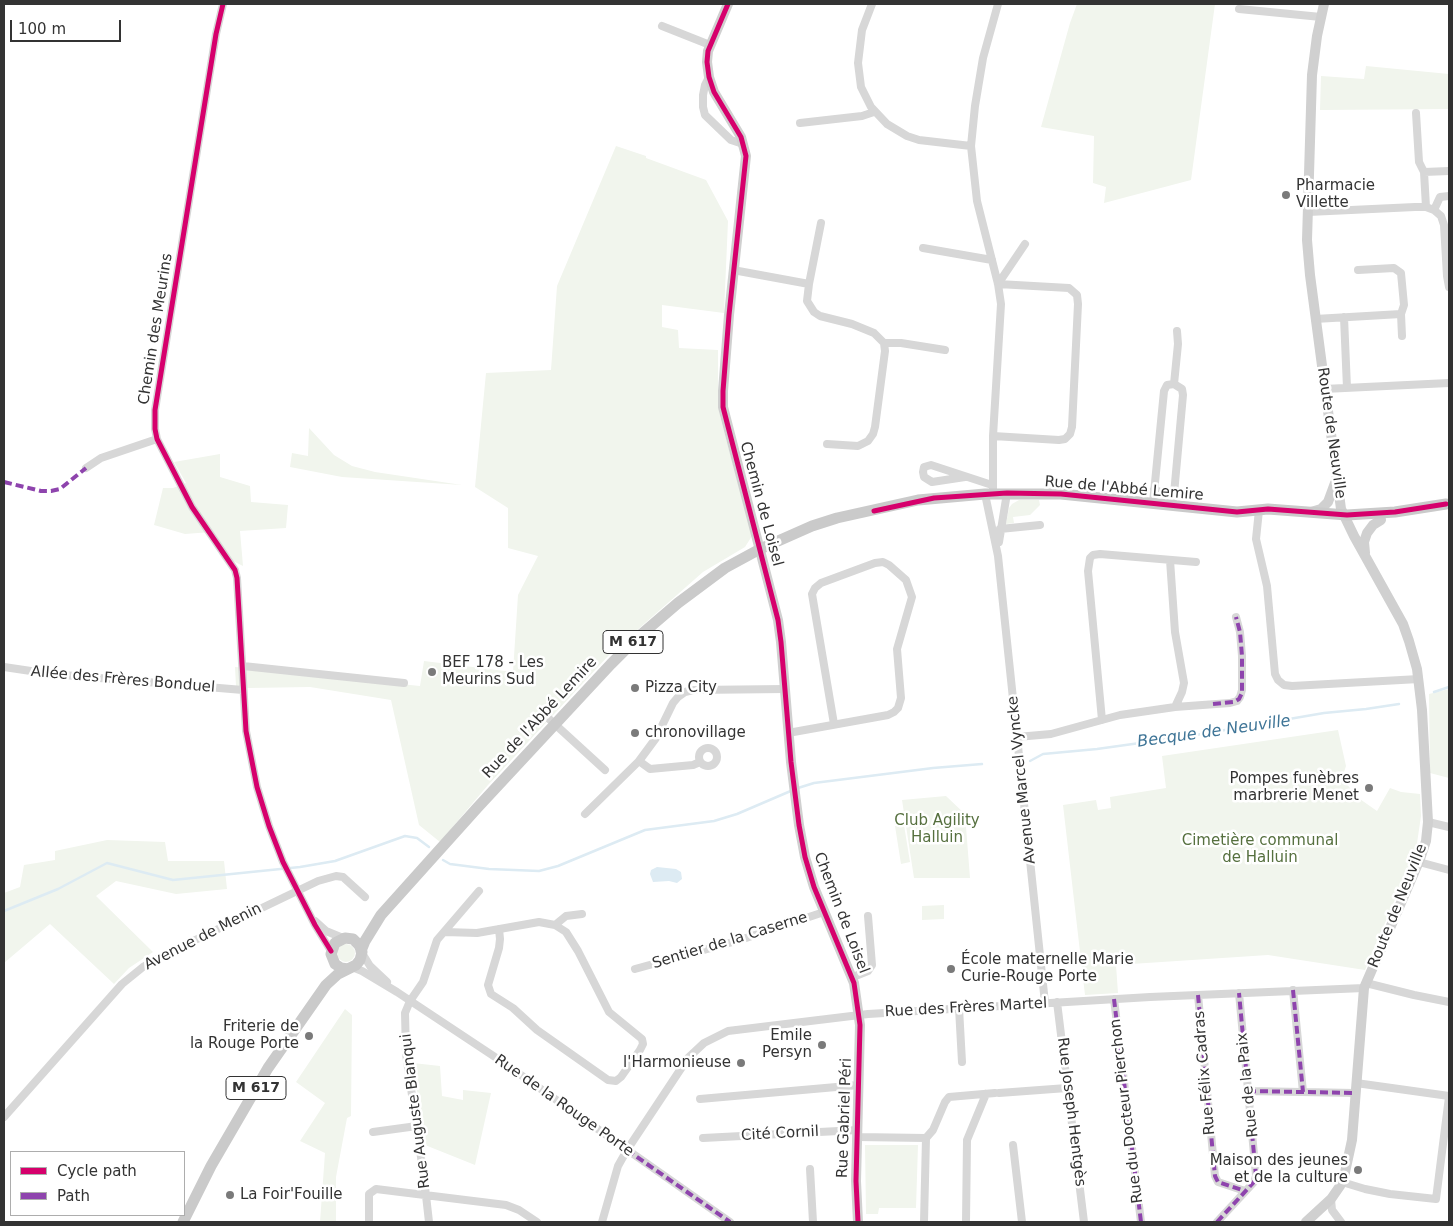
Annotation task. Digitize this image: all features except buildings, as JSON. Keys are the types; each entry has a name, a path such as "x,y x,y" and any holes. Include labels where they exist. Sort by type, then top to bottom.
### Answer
{"main road":[{"name":"Rue de l'Abbé Lemire","path":"184,1222 211,1166 261,1079 326,985 334,977 359,962 365,941 381,915 445,846 483,811 554,723 660,626 714,583 761,553 874,510 918,500 990,491 1061,494 1237,512 1345,518"},
{"name":"M 617","path":"1345,518 1448,504"},
{"name":"M 617","path":"1345,518 1381,520 1412,515 1448,504"},
{"name":"Rue de l'Abbé Lemire","path":"1259,513 1268,509 1311,512 1345,518"},
{"name":"Rue de l'Abbé Lemire","path":"185,1204 205,1163 251,1082 326,975 334,943 346,938 381,915"},
{"path":"346,938 358,943 362,952"},
{"path":"331,955 339,967 350,968"}],"street":[{"name":"Chemin des Meurins","path":"222,4 155,410 155,429 157,439 196,514 235,570 246,731 253,770 267,821 283,862 331,955"},
{"name":"Chemin de Loisel","path":"728,4 710,45 707,58 709,77 714,92 744,144 746,156 733,270 723,401 725,416 778,620 793,779 805,857 824,912 853,977 859,1014"},
{"path":"872,4 862,30 858,63 861,87 874,112 892,128 907,136 919,140 971,146"},
{"name":"Avenue Marcel Vyncke","path":"998,4 983,58 974,112 971,146 977,201 998,284 1001,304 990,491 1045,1003"},
{"name":"Route de Neuville","path":"1306,1222 1331,1199 1342,1182 1350,1152 1365,986 1419,862 1426,841 1428,822 1422,710 1412,648 1403,624 1345,518 1340,502 1315,319 1308,256 1308,212 1312,75 1315,45 1324,4"},
{"path":"1239,9 1321,18"},
{"path":"662,26 710,45"},
{"path":"709,77 703,95 705,115 731,140 744,144"},
{"path":"800,123 862,116 874,112"},
{"path":"1416,113 1419,162 1424,172 1426,207"},
{"path":"1424,172 1449,171"},
{"path":"1434,210 1440,197 1449,196"},
{"path":"1308,212 1426,207 1434,210 1441,216 1444,225 1449,285"},
{"path":"821,223 807,301 814,312 820,316 844,321 874,333 884,343 885,351 873,434 868,441 858,446 827,444"},
{"path":"998,284 1025,244"},
{"path":"923,248 992,260"},
{"path":"1358,270 1390,268 1399,271 1402,276 1404,304 1401,314 1402,336"},
{"path":"733,270 809,284"},
{"path":"993,436 1059,440 1070,434 1072,427 1078,304 1077,295 1068,288 998,284"},
{"path":"1315,319 1401,314"},
{"name":"Route de Neuville","path":"1344,317 1347,388"},
{"path":"1174,384 1178,344 1177,331"},
{"path":"884,343 896,342 945,350"},
{"path":"1324,389 1449,383"},
{"path":"1153,503 1164,391 1167,386 1174,384 1182,388 1183,395 1173,505"},
{"path":"86,468 101,458 157,439"},
{"path":"965,477 932,482 924,477 923,472 924,467 931,465 965,477 990,491"},
{"path":"1311,512 1321,508 1328,502 1334,486 1335,470"},
{"path":"1154,489 1164,494 1174,492"},
{"name":"Avenue Marcel Vyncke","path":"998,556 1000,529 1007,493"},
{"path":"1259,513 1256,539 1267,586 1275,674 1278,680 1292,686 1418,679"},
{"path":"1367,559 1364,547 1365,537 1373,525 1381,520"},
{"path":"1000,529 1040,525"},
{"path":"1102,720 1088,571 1089,562 1093,555 1196,562"},
{"path":"1170,560 1175,632 1184,683 1175,707"},
{"path":"788,733 888,715 894,712 900,705 897,649 912,597 904,577 889,564 883,562 875,562 821,583 812,594 834,724"},
{"path":"1017,737 1052,734 1129,714 1175,707 1234,702 1240,696 1242,690 1242,656 1240,632 1236,617"},
{"path":"243,666 404,684"},
{"name":"Allée des Frères Bonduel","path":"4,667 51,674 243,690"},
{"path":"585,814 639,761 656,738 673,703 685,692 693,690 785,689"},
{"path":"554,723 605,770"},
{"path":"639,761 650,769 693,765 700,762"},
{"path":"1428,822 1449,827"},
{"path":"1419,862 1449,870"},
{"name":"Avenue de Menin","path":"4,1117 116,991 138,970 164,955 318,881 336,876 343,877 365,897"},
{"path":"410,1001 423,982 435,944 451,922 479,891"},
{"name":"Sentier de la Caserne","path":"634,969 740,940 824,912"},
{"name":"Chemin des Meurins","path":"310,914 326,931 346,938"},
{"path":"555,925 566,916 582,914"},
{"path":"853,977 868,971 872,965 868,916"},
{"path":"445,932 472,933 539,922 555,925 566,932 578,950 609,1012 642,1039 641,1048 621,1077 616,1081 608,1080 537,1030 513,1008 491,994 488,985 500,948 499,929"},
{"name":"Rue de la Rouge Porte","path":"362,952 374,969 397,992"},
{"name":"Rue de la Rouge Porte","path":"350,968 362,971 397,992 501,1060 730,1222"},
{"name":"Rue des Frères Martel","path":"602,1222 618,1166 626,1150 688,1058 700,1046 713,1038 734,1030 859,1014 1365,986 1449,1002"},
{"path":"1293,990 1303,1092"},
{"name":"Rue de la Paix","path":"1217,1222 1254,1182 1256,1173 1239,993"},
{"name":"Rue Félix Cadras","path":"1198,995 1214,1176 1218,1182 1245,1191"},
{"name":"Rue du Docteur Pierchon","path":"1114,999 1141,1222"},
{"name":"Rue Auguste Blanqui","path":"410,1001 405,1013 405,1050 429,1222"},
{"name":"Rue Joseph Hentgès","path":"1057,1002 1084,1222"},
{"path":"959,1008 962,1062"},
{"name":"Rue Gabriel Péri","path":"858,1222 856,1188 859,1014"},
{"path":"700,1099 859,1085"},
{"path":"924,1222 926,1138 933,1130 944,1102 949,1097 1067,1088"},
{"path":"1248,1091 1303,1092 1356,1088 1449,1096 1436,1199 1390,1194 1342,1182"},
{"path":"966,1222 967,1140 986,1094"},
{"path":"373,1132 417,1126"},
{"name":"Cité Cornil","path":"703,1138 858,1133 926,1138"},
{"path":"1013,1145 1022,1222"},
{"path":"810,1169 813,1222"},
{"path":"368,1222 369,1197 373,1190 511,1206 537,1222"},
{"path":"1331,1199 1332,1210 1342,1222"}],"green space":[{"path":"1077,4 1215,4 1191,180 1104,203 1106,187 1093,183 1094,136 1041,127"},
{"path":"1366,66 1449,74 1449,109 1320,110 1321,76 1364,79"},
{"path":"616,146 706,180 728,221 724,313 662,305 662,327 678,330 679,348 718,350 720,416 752,536 745,547 703,572 610,654 488,785 440,842 419,825 391,700 310,687 249,688 236,686 235,667 420,686 424,661 513,672 518,595 538,556 508,548 508,508 475,487 486,373 551,370 557,286"},
{"path":"309,428 334,455 352,466 375,472 462,485 342,477 290,467 292,453 308,456"},
{"path":"220,454 220,477 250,486 251,502 288,505 286,528 240,531 243,566 233,561 211,532 185,534 154,525 163,488 173,488 186,483 174,462"},
{"path":"1019,500 1039,500 1040,505 1030,515 1013,517 1014,523 1006,524 1009,508"},
{"path":"1449,689 1449,778 1430,773 1429,694"},
{"name":"Cimetière communal de Halluin","path":"1338,730 1346,766 1342,778 1357,797 1377,811 1390,788 1401,792 1420,794 1421,816 1416,850 1365,970 1268,955 1116,965 1118,993 1085,995 1063,805 1096,800 1098,810 1111,808 1110,797 1166,788 1162,756"},
{"name":"Club Agility Halluin","path":"946,796 965,814 970,878 914,878 902,800"},
{"path":"904,825 910,862 901,864 895,826"},
{"path":"107,840 165,842 168,861 224,861 227,889 176,894 116,881 96,896 153,952 129,968 114,984 50,924 4,963 4,893 20,887 24,865 55,860 55,851"},
{"path":"944,905 944,919 922,920 922,906"},
{"path":"346,944 352,947 355,953 352,959 346,962 340,959 337,953 340,947"},
{"path":"345,1009 352,1015 351,1116 347,1118 336,1177 336,1222 320,1222 325,1153 300,1141 325,1103 296,1082"},
{"path":"413,1063 440,1066 442,1096 463,1100 463,1090 491,1093 475,1165 425,1145"},
{"path":"865,1145 918,1145 916,1208 879,1208 878,1214 866,1214"}],"shaded area":[{"path":"657,867 676,869 681,872 682,879 677,883 669,881 653,882 650,874 651,870"}],"waterway":[{"name":"Becque de Neuville","path":"1434,692 1449,687"},
{"name":"Becque de Neuville","path":"1030,761 1043,754 1097,749 1190,736 1324,713 1399,704"},
{"name":"Becque de Neuville","path":"798,788 814,783 933,768 982,764"},
{"name":"Becque de Neuville","path":"443,860 450,864 489,869 539,871 558,866 645,830 714,821 737,814 793,790"},
{"name":"Becque de Neuville","path":"4,911 58,889 107,863 173,880 300,867 335,861 405,836 417,838 429,847"}],"marked path":[{"path":"4,482 41,491 51,491 60,489 86,468"},
{"path":"1213,704 1234,702 1239,699 1242,693 1242,656 1240,632 1236,617"},
{"path":"1293,990 1303,1092"},
{"path":"1217,1222 1254,1182 1256,1176 1239,993"},
{"path":"1198,995 1215,1176 1218,1182 1245,1191"},
{"path":"1114,999 1141,1222"},
{"path":"1248,1091 1355,1093"},
{"path":"627,1150 730,1222"}],"cycle path":[{"path":"223,4 216,34 155,410 155,429 157,439 192,507 235,570 246,731 257,787 283,862 315,925 331,951"},
{"path":"728,4 708,51 707,62 714,92 741,137 746,156 729,315 723,407 778,620 791,762 805,857 814,887 854,983 860,1025 856,1181 858,1222"},
{"path":"874,511 934,498 1007,493 1061,494 1237,512 1268,509 1347,515 1395,512 1446,504"}],"place":[{"name":"Pharmacie Villette","path":"1286,195"},
{"name":"BEF 178 - Les Meurins Sud","path":"432,672"},
{"name":"Pizza City","path":"635,688"},
{"name":"chronovillage","path":"635,733"},
{"name":"Pompes funèbres marbrerie Menet","path":"1369,788"},
{"name":"École maternelle Marie Curie-Rouge Porte","path":"951,969"},
{"name":"Friterie de la Rouge Porte","path":"309,1036"},
{"name":"Emile Persyn","path":"822,1045"},
{"name":"l'Harmonieuse","path":"741,1063"},
{"name":"Maison des jeunes et de la culture","path":"1358,1170"},
{"name":"La Foir'Fouille","path":"230,1195"}]}
